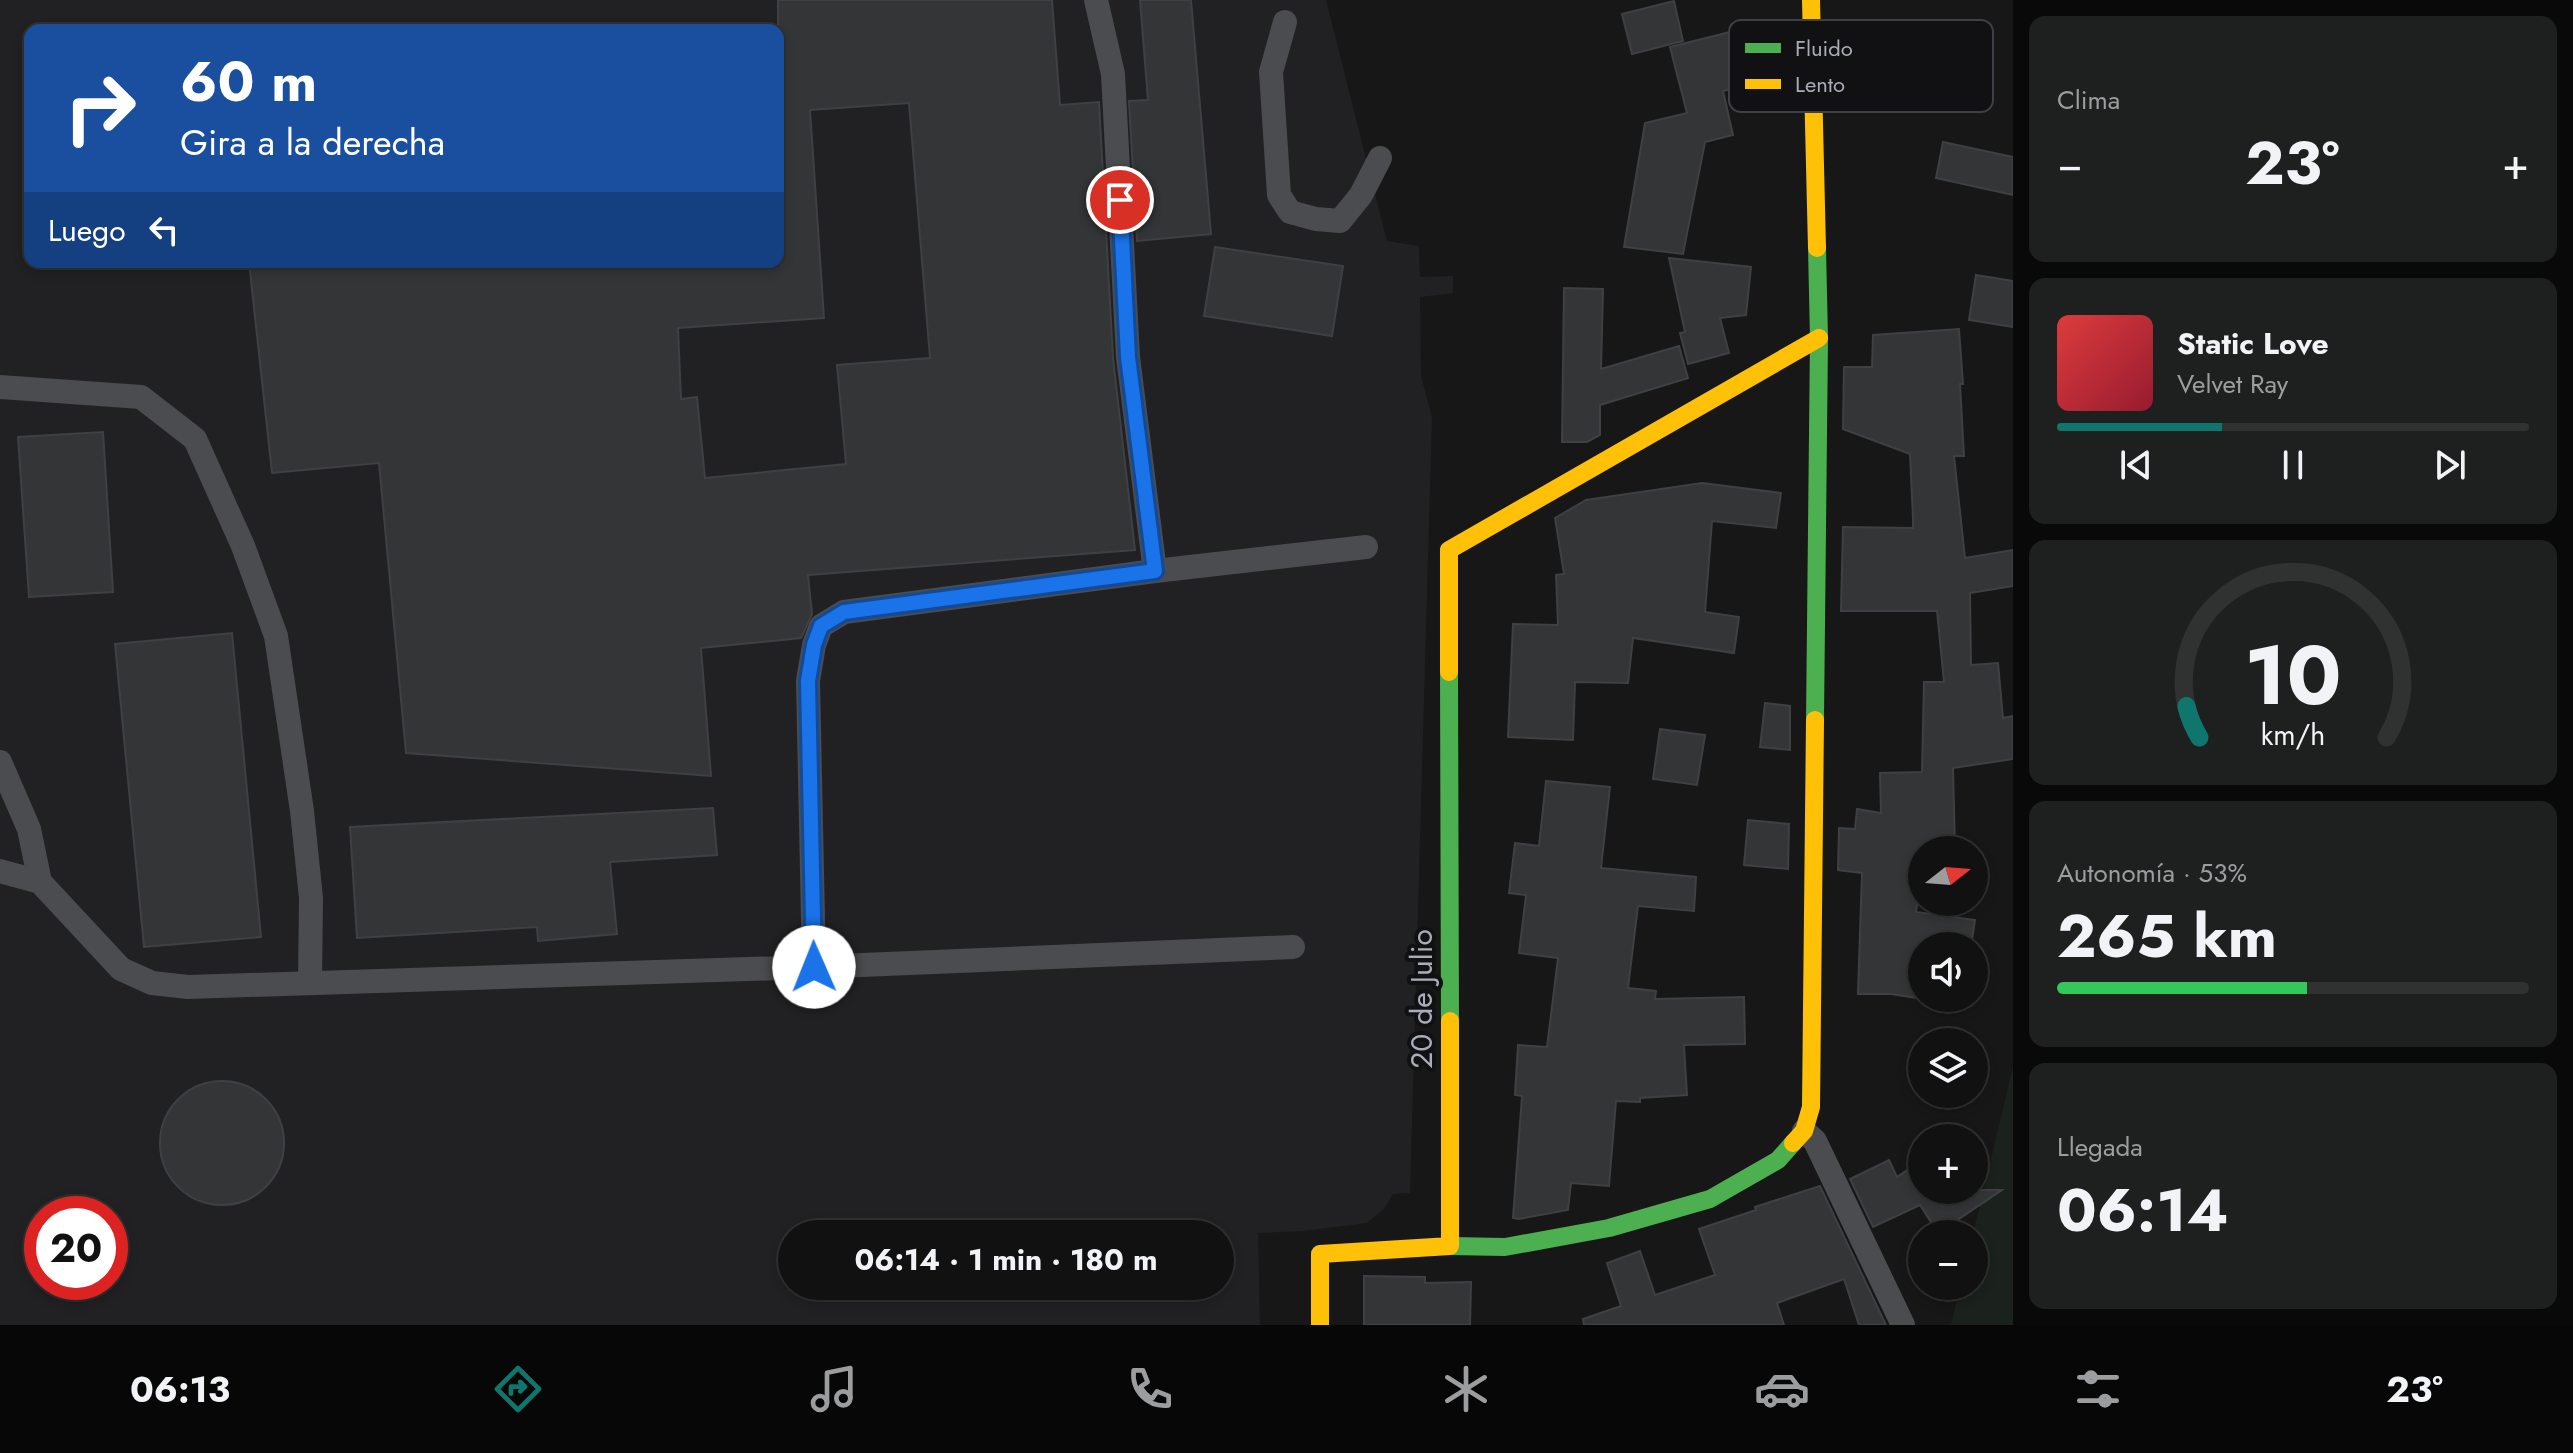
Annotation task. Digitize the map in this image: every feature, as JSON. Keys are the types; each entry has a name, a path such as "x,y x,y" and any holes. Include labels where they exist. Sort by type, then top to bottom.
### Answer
{"street":[{"path":"1811,0 1811,20"},
{"path":"1320,1325 1320,1254 1450,1246 1505,1247 1594,1231 1710,1199 1778,1160 1804,1131 1811,1107 1819,338 1814,112"},
{"name":"20 de Julio","path":"1450,1246 1449,550 1819,338"}],"lane":[{"path":"1096,0 1113,74 1128,357 1155,571"},
{"path":"1285,22 1271,72 1279,195 1290,212 1340,221 1361,195 1380,158"},
{"path":"0,387 141,397 195,439 243,546 276,636 302,811 311,898 310,983"},
{"path":"814,967 808,681 814,645 821,626 844,612 1366,547"},
{"path":"0,762 29,829 40,882 121,969 152,983 188,987 814,967 1293,947"},
{"path":"0,871 40,882"},
{"path":"1804,1131 1815,1141 1903,1325"}],"shaded area":[{"path":"0,0 1326,0 1387,241 1419,246 1420,277 1453,276 1453,293 1420,297 1421,376 1432,417 1410,1193 1393,1194 1383,1210 1367,1223 1258,1233 1260,1325 0,1325"},
{"path":"2013,1067 2013,1325 1951,1325 1957,1300 1988,1300 1988,1220 1976,1220 1980,1204 1988,1204 1988,1171"}],"building":[{"path":"778,0 1052,0 1060,105 1099,102 1113,358 1135,550 808,575 812,614 801,638 701,648 711,776 406,753 379,463 272,473 250,268 784,268 784,24 778,24","holes":["909,103 930,358 837,365 846,464 705,478 697,397 681,399 678,328 824,318 810,110"]},
{"path":"1140,0 1191,0 1211,234 1137,241 1129,101 1148,100"},
{"path":"1674,1 1683,41 1632,54 1622,14"},
{"path":"1729,32 1729,90 1723,91 1733,135 1705,142 1683,254 1624,247 1645,123 1687,113 1670,47"},
{"path":"1943,142 2013,157 2013,195 1936,178"},
{"path":"1215,247 1343,266 1332,336 1204,316"},
{"path":"1669,258 1751,267 1746,315 1720,318 1729,353 1688,364 1680,333 1685,332"},
{"path":"1976,275 2013,281 2013,327 1969,320"},
{"path":"1564,288 1603,289 1601,369 1679,346 1688,378 1600,405 1600,435 1587,442 1562,442"},
{"path":"1959,329 1964,456 1954,456 1965,558 2013,550 2013,586 1970,593 1971,665 1998,663 2003,718 2013,716 2013,759 1953,768 1955,836 1908,836 1908,916 1975,920 1973,932 1908,932 1908,997 1858,994 1862,873 1838,870 1839,828 1855,829 1857,809 1881,813 1880,773 1922,772 1924,682 1944,682 1937,611 1841,611 1843,527 1913,528 1910,454 1843,429 1844,367 1872,367 1873,335"},
{"path":"103,432 113,592 29,597 18,437"},
{"path":"1702,483 1781,493 1776,528 1712,521 1705,612 1739,617 1734,653 1633,638 1628,683 1575,682 1573,740 1508,737 1513,624 1558,625 1556,575 1564,574 1555,518 1586,500"},
{"path":"232,633 261,937 144,947 115,644"},
{"path":"1765,703 1790,706 1790,750 1760,747"},
{"path":"1660,729 1705,735 1697,785 1653,779"},
{"path":"1546,781 1610,787 1601,868 1696,877 1694,911 1638,906 1628,988 1656,991 1655,999 1744,997 1745,1044 1684,1045 1687,1095 1640,1098 1640,1102 1616,1101 1609,1186 1571,1183 1568,1210 1519,1219 1513,1218 1522,1096 1515,1095 1518,1045 1547,1047 1558,958 1519,953 1526,895 1509,893 1515,843 1539,846"},
{"path":"713,808 717,855 610,862 617,934 538,941 537,927 357,938 350,827"},
{"path":"1748,820 1789,824 1788,869 1744,865"},
{"path":"222,1081 246,1086 266,1099 279,1119 284,1143 279,1167 266,1187 246,1200 222,1205 198,1200 178,1187 165,1167 160,1143 165,1119 178,1099 198,1086"},
{"path":"1889,1160 1897,1177 1908,1170 1908,1204 1981,1204 1957,1220 1930,1220 1920,1205 1873,1227 1850,1179"},
{"path":"1820,1186 1886,1325 1859,1325 1844,1279 1777,1303 1784,1325 1584,1325 1583,1319 1621,1306 1607,1263 1640,1251 1655,1295 1715,1275 1699,1229"},
{"path":"1988,1190 2002,1190 1988,1199"},
{"path":"1364,1276 1425,1277 1425,1283 1471,1282 1470,1325 1364,1325"}],"traffic: fast":[{"path":"1815,720 1817,248"},
{"path":"1449,672 1450,1021"},
{"path":"1450,1246 1505,1247 1609,1228 1710,1199 1778,1160 1793,1143"}],"traffic: slow":[{"path":"1811,0 1811,20"},
{"path":"1814,112 1817,248"},
{"path":"1449,672 1449,550 1819,338"},
{"path":"1793,1143 1804,1131 1811,1107 1815,720"},
{"path":"1320,1325 1320,1254 1450,1246 1450,1021"}],"route":[{"path":"814,967 808,681 814,645 821,626 844,612 1155,571 1128,357 1120,200"}]}
